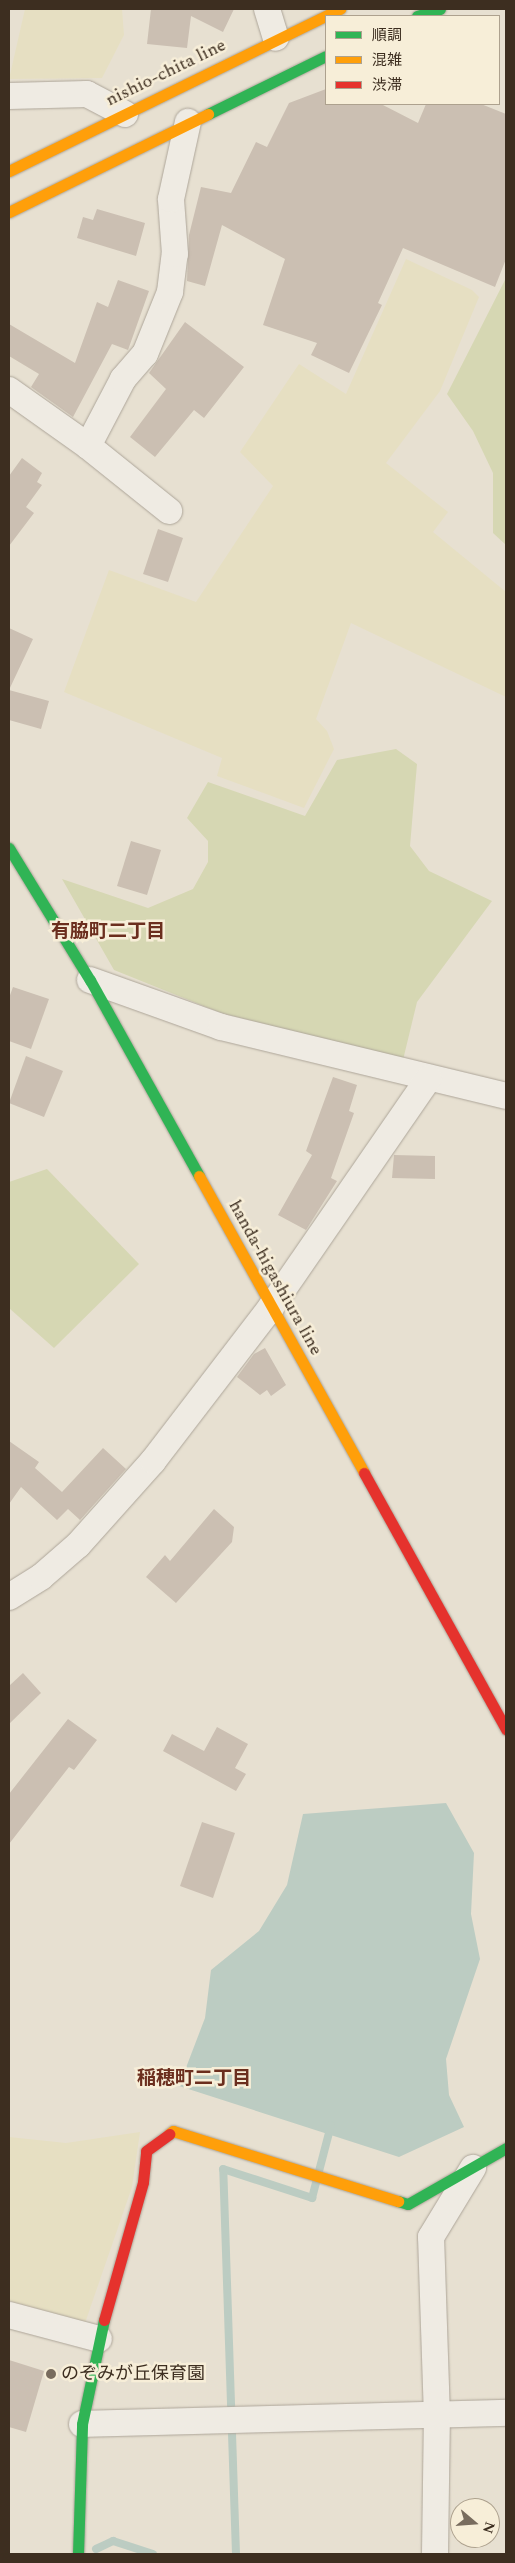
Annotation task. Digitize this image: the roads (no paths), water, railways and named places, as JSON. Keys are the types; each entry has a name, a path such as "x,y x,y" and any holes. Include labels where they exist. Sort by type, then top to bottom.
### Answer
{"main road":[{"name":"nishio-chita line","path":"327,15 340,9"},
{"path":"420,15 440,9"},
{"name":"nishio-chita line","path":"9,171 276,38 325,16"},
{"path":"9,212 188,122 325,56"},
{"name":"handa-higashiura line","path":"9,848 90,980 504,1721"},
{"path":"78,2554 82,2424 99,2339 143,2182 146,2151 173,2131 408,2204 506,2148"}],"street":[{"path":"267,9 276,38"},
{"path":"9,96 88,94 125,114"},
{"path":"88,446 102,425 123,379 145,354 170,292 176,254 171,199 188,122"},
{"path":"9,390 88,446 169,511"},
{"path":"90,980 221,1027 506,1096"},
{"path":"9,1597 41,1577 78,1545 153,1461 271,1307 428,1078"},
{"path":"435,2554 437,2417 431,2237 473,2168"},
{"path":"9,2315 99,2339"},
{"path":"82,2424 249,2419 437,2417 506,2413"}],"waterway":[{"path":"236,2554 223,2169 312,2198 331,2125"},
{"path":"96,2549 113,2541 153,2554"}],"place":[{"name":"のぞみが丘保育園","path":"51,2374"}],"district":[{"name":"有脇町二丁目","path":"108,932"},
{"name":"稲穂町二丁目","path":"194,2079"}]}
